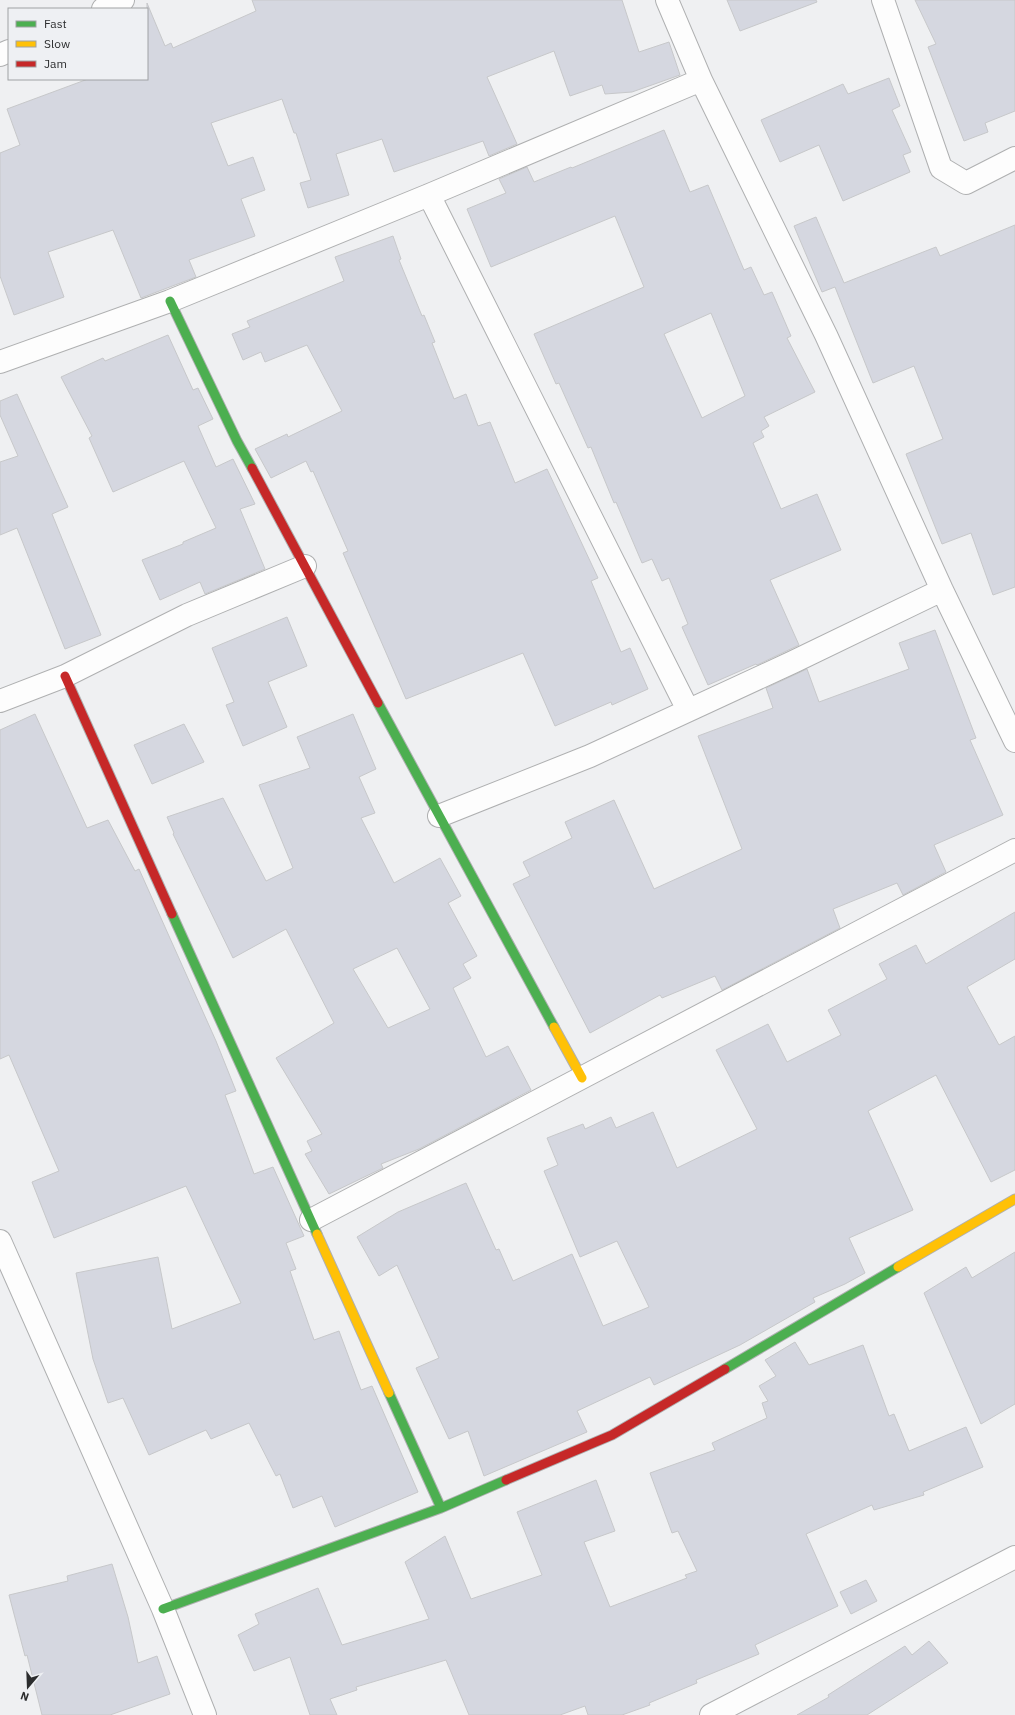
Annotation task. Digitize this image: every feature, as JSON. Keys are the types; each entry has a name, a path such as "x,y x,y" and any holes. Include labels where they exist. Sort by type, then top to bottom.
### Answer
{"street":[{"path":"105,8 124,0"},
{"path":"667,0 701,80 826,335 942,590 1015,741"},
{"path":"883,0 941,168 966,183 1015,158"},
{"path":"0,362 170,300 429,195 701,80"},
{"path":"429,195 688,710"},
{"path":"170,300 237,441 582,1078"},
{"path":"0,701 66,676 187,616 306,566"},
{"path":"439,816 590,756 793,662 942,590"},
{"path":"66,676 441,1508"},
{"path":"311,1220 1015,850"},
{"path":"163,1609 441,1508 612,1435 1015,1199"},
{"path":"0,1241 163,1609 205,1715"},
{"path":"711,1715 1015,1557"}],"building":[{"path":"252,0 622,0 639,52 669,42 680,75 632,92 605,94 602,85 570,96 554,51 487,77 517,144 489,156 483,141 394,172 382,139 336,154 349,195 308,208 300,183 311,180 296,133 294,133 282,99 211,123 228,166 253,157 265,190 241,199 255,236 189,260 196,277 141,298 113,230 48,252 64,297 14,315 0,276 0,153 20,145 7,109 85,80 148,80 147,3 165,46 171,43 173,48 256,11"},
{"path":"727,0 816,0 817,2 740,31"},
{"path":"915,0 1015,0 1015,111 985,123 988,132 964,141 928,47 936,44"},
{"path":"889,78 900,106 892,110 911,152 903,155 910,172 843,201 819,145 780,162 761,120 843,84 848,94"},
{"path":"664,130 690,192 708,185 744,270 751,267 764,295 772,292 791,336 787,338 815,392 764,417 769,426 761,431 764,437 753,443 781,509 817,494 841,550 770,580 799,645 757,665 756,664 708,685 682,627 688,624 669,578 662,581 652,559 642,563 616,502 614,503 591,447 588,448 559,383 556,384 534,334 644,287 615,216 491,267 467,209 506,193 499,179 527,167 534,182 571,167 572,168","holes":["711,313 745,396 702,418 664,334"]},
{"path":"816,217 844,283 936,247 940,256 1015,225 1015,587 993,595 971,533 942,544 906,454 943,439 914,366 873,383 835,287 822,292 794,226"},
{"path":"393,236 401,259 399,260 422,316 424,315 435,342 432,343 454,399 466,394 478,426 490,422 515,483 547,469 598,578 591,581 621,652 630,648 648,689 612,705 611,702 555,726 523,653 406,699 343,553 348,551 313,471 311,472 306,461 271,478 255,449 287,434 288,437 342,411 307,345 265,362 261,352 243,360 232,334 250,327 247,321 344,281 335,257"},
{"path":"168,335 193,390 198,388 213,419 198,426 216,467 233,459 255,504 240,509 265,569 205,594 200,582 160,600 142,560 183,544 183,542 216,528 184,461 113,492 89,438 92,436 61,377 103,358 105,361"},
{"path":"17,394 68,507 52,514 101,635 65,649 17,528 0,535 0,462 18,456 0,415 0,401"},
{"path":"287,617 307,666 268,682 287,727 243,746 226,705 234,702 212,648"},
{"path":"935,630 976,738 970,740 1003,815 934,845 946,872 903,895 897,883 833,909 840,928 722,990 715,976 662,998 660,995 590,1033 513,884 530,876 523,862 572,838 565,822 614,800 654,889 742,849 698,736 773,708 766,688 807,669 819,702 909,669 899,643"},
{"path":"35,714 87,828 108,820 135,871 139,869 216,1041 236,1091 225,1095 254,1174 273,1167 304,1236 286,1243 296,1269 290,1271 314,1340 339,1331 361,1390 372,1386 418,1492 335,1527 322,1496 293,1508 280,1474 276,1476 249,1423 211,1439 206,1430 149,1455 123,1398 108,1403 93,1359 76,1273 158,1257 172,1329 241,1303 186,1186 54,1238 32,1182 59,1171 9,1055 0,1059 0,730"},
{"path":"353,714 376,769 359,777 375,813 361,818 394,883 440,858 461,896 448,903 477,956 463,964 471,978 453,988 486,1057 508,1046 531,1090 419,1149 381,1164 383,1168 329,1194 305,1154 312,1151 307,1141 322,1134 276,1058 334,1023 286,929 233,958 173,834 174,833 167,817 223,798 266,881 293,868 259,785 310,768 297,737","holes":["397,948 430,1009 388,1028 353,969"]},
{"path":"184,724 204,762 152,784 134,745"},
{"path":"1015,912 1015,959 967,987 999,1045 1015,1036 1015,1170 991,1182 936,1075 868,1111 913,1210 849,1238 865,1273 845,1284 813,1298 815,1302 740,1345 654,1385 650,1377 577,1411 587,1432 484,1476 468,1431 449,1439 416,1368 439,1358 397,1265 379,1276 357,1237 398,1212 466,1183 496,1250 499,1249 513,1281 572,1254 603,1326 649,1307 617,1241 580,1257 544,1171 558,1165 547,1138 583,1124 585,1129 611,1117 616,1128 653,1112 677,1168 757,1129 716,1050 768,1024 787,1062 841,1035 828,1010 887,979 879,964 916,945 926,964"},
{"path":"1015,1252 1015,1404 981,1424 924,1293 966,1267 972,1278"},
{"path":"795,1342 809,1365 863,1345 889,1416 894,1414 909,1451 966,1427 983,1467 923,1492 924,1495 874,1510 872,1505 806,1534 838,1606 755,1645 759,1654 696,1680 697,1683 649,1703 650,1705 622,1715 588,1715 585,1706 560,1715 469,1715 446,1660 356,1687 357,1690 330,1699 337,1715 310,1715 290,1657 254,1671 238,1635 259,1624 255,1614 318,1588 342,1645 429,1619 405,1562 445,1536 471,1599 542,1575 517,1512 596,1480 615,1531 584,1542 610,1607 687,1578 685,1575 697,1571 678,1531 672,1533 650,1473 715,1450 712,1443 767,1418 762,1403 768,1401 759,1386 776,1376 765,1360"},
{"path":"112,1564 128,1617 138,1663 157,1656 170,1694 110,1715 42,1715 27,1655 25,1656 9,1595 68,1581 67,1576"},
{"path":"866,1580 877,1601 851,1614 840,1592"},
{"path":"929,1641 948,1663 867,1715 797,1715 829,1697 828,1695 905,1646 912,1655"}],"traffic: fast":[{"path":"170,301 237,441 252,468"},
{"path":"378,703 554,1027"},
{"path":"172,914 317,1234"},
{"path":"725,1369 898,1267"},
{"path":"389,1393 441,1508"},
{"path":"163,1609 441,1508 506,1480"}],"traffic: slow":[{"path":"554,1027 582,1078"},
{"path":"898,1267 1015,1199"},
{"path":"317,1234 389,1393"}],"traffic: jam":[{"path":"252,468 378,703"},
{"path":"65,676 172,914"},
{"path":"506,1480 612,1435 725,1369"}]}
